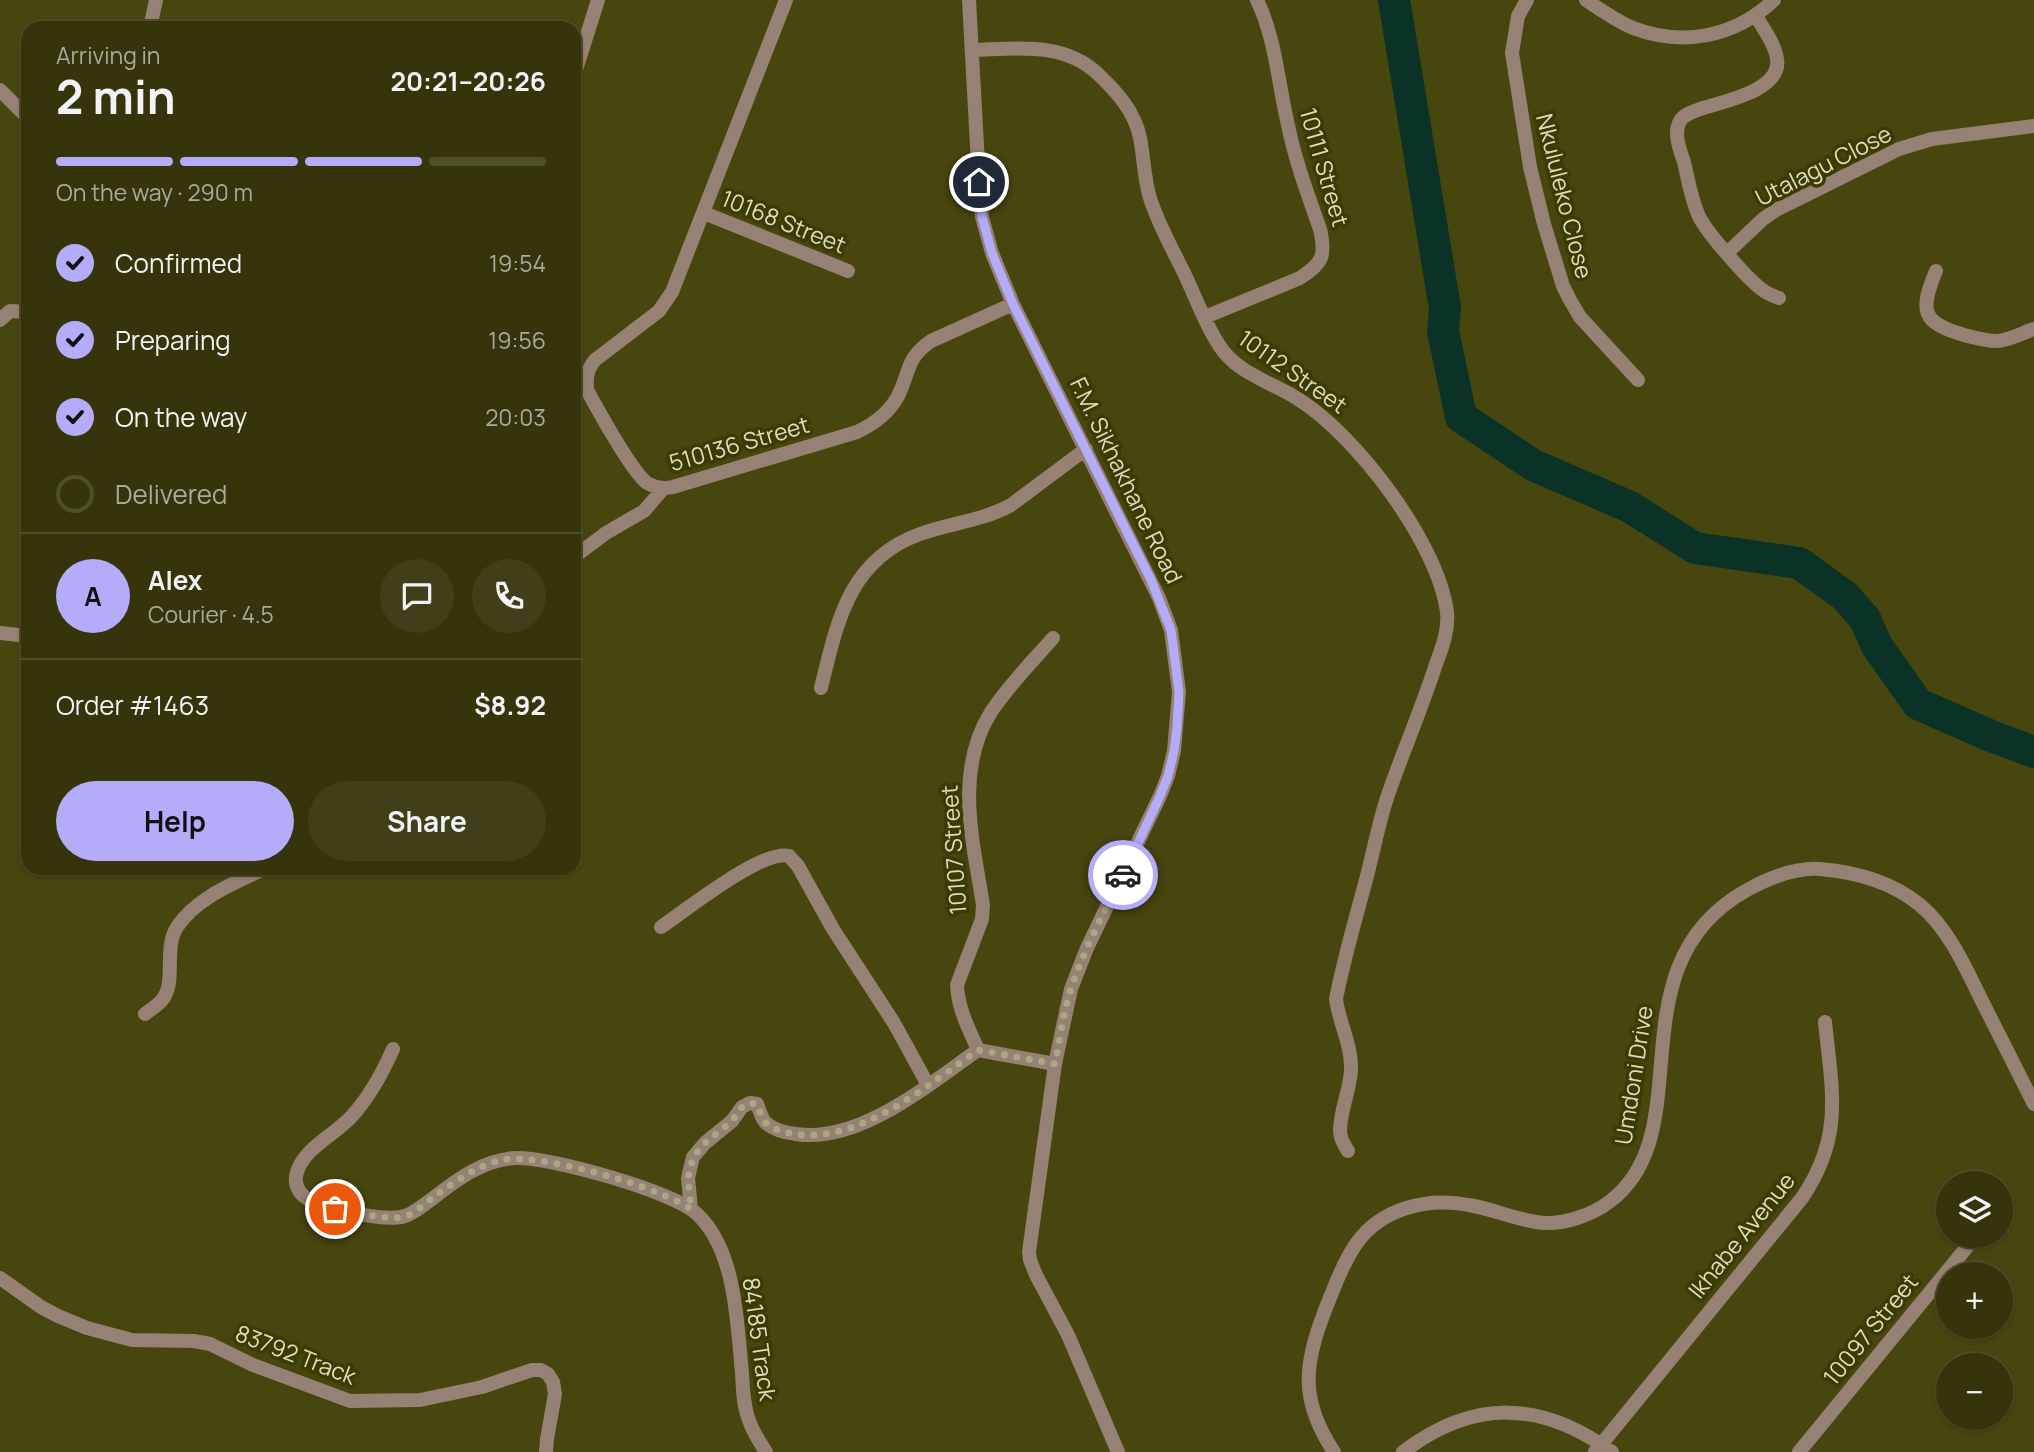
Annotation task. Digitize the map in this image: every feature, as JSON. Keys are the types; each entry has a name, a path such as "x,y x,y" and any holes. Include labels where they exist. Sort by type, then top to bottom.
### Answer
{"street":[{"path":"152,21 156,0"},
{"path":"581,54 598,0"},
{"name":"510136 Street","path":"786,0 672,292 665,304 649,319 595,360 588,369 587,390 638,474 646,482 663,489 857,432 871,425 897,398 911,362 923,346 1013,304"},
{"name":"F.M. Sikhakhane Road","path":"969,0 982,217 992,253 1013,304 1159,597 1171,630 1179,692 1177,728 1168,776 1087,947 1065,1008 1029,1252 1036,1275 1068,1335 1118,1452"},
{"name":"10111 Street","path":"1205,317 1300,278 1313,269 1323,254 1324,244 1320,229 1288,126 1273,46 1257,0"},
{"name":"Nkululeko Close","path":"1527,0 1518,16 1512,53 1525,146 1544,224 1563,286 1580,317 1638,380"},
{"path":"1586,0 1631,27 1676,38 1700,37 1721,32 1756,16 1774,0"},
{"path":"1756,16 1774,47 1778,68 1774,76 1760,88 1742,96 1688,113 1682,118 1677,138 1698,216 1727,253 1764,291 1779,298"},
{"name":"10112 Street","path":"972,50 1041,49 1059,52 1096,71 1121,97 1140,135 1152,204 1218,345 1246,370 1316,412 1358,452 1412,524 1438,577 1447,616 1443,646 1379,824 1336,999 1351,1056 1348,1094 1340,1130 1348,1151"},
{"path":"0,90 21,111"},
{"name":"Utalagu Close","path":"1727,253 1776,210 1899,149 1933,139 2034,126"},
{"name":"10168 Street","path":"704,213 848,271"},
{"path":"1936,271 1928,290 1927,311 1937,326 1986,341 1996,341 2034,329"},
{"path":"0,320 10,311 21,312"},
{"path":"821,688 840,614 855,585 878,559 894,547 922,533 985,518 1001,511 1086,449"},
{"path":"581,552 606,533 644,511 663,489"},
{"path":"0,634 21,636"},
{"name":"10107 Street","path":"978,1050 958,997 957,985 982,919 983,905 969,800 971,764 981,732 1002,698 1053,638"},
{"path":"661,927 749,868 778,855 789,856 798,866 833,929 894,1024 928,1085"},
{"name":"Umdoni Drive","path":"1334,1452 1311,1400 1309,1357 1333,1290 1356,1243 1387,1214 1402,1208 1447,1202 1525,1220 1564,1222 1608,1203 1621,1192 1643,1159 1651,1136 1666,1010 1682,956 1702,926 1718,909 1763,882 1812,869 1834,870 1884,883 1920,905 1933,917 1959,957 2034,1104"},
{"path":"145,1014 161,1002 167,990 170,945 177,928 190,913 220,890 251,875"},
{"name":"Ikhabe Avenue","path":"1603,1449 1813,1182 1828,1147 1833,1114 1825,1022"},
{"name":"84185 Track","path":"393,1049 370,1094 350,1118 301,1162 296,1185 306,1198 320,1205 349,1212 403,1217 469,1173 500,1160 517,1158 562,1164 667,1196 691,1209 708,1226 719,1244 725,1262 737,1320 745,1403 749,1420 766,1452"},
{"path":"691,1209 688,1178 693,1157 705,1143 732,1121 742,1107 750,1103 757,1104 766,1123 778,1130 818,1136 875,1118 978,1050 1055,1064"},
{"name":"10097 Street","path":"1799,1452 1966,1248"},
{"name":"83792 Track","path":"0,1278 41,1307 87,1328 132,1340 194,1341 211,1344 253,1365 350,1401 420,1400 482,1387 531,1370 541,1370 548,1374 553,1382 555,1394 547,1452"},
{"path":"1403,1452 1432,1432 1457,1421 1506,1412 1559,1421 1579,1430 1603,1449"}],"waterway":[{"path":"1394,0 1445,308 1443,331 1461,417 1533,465 1630,507 1695,548 1799,563 1845,596 1865,619 1877,646 1918,704 2034,752"}],"way so far":[{"path":"335,1209 403,1217 469,1173 500,1160 517,1158 562,1164 667,1196 691,1209 688,1178 693,1157 698,1149 732,1121 742,1107 750,1103 757,1104 766,1123 778,1130 818,1136 865,1122 884,1113 978,1050 1055,1064 1071,989 1087,947 1123,875"}],"route":[{"path":"979,182 982,217 992,253 1013,304 1151,580 1171,630 1179,692 1174,751 1160,796 1123,875"}]}
